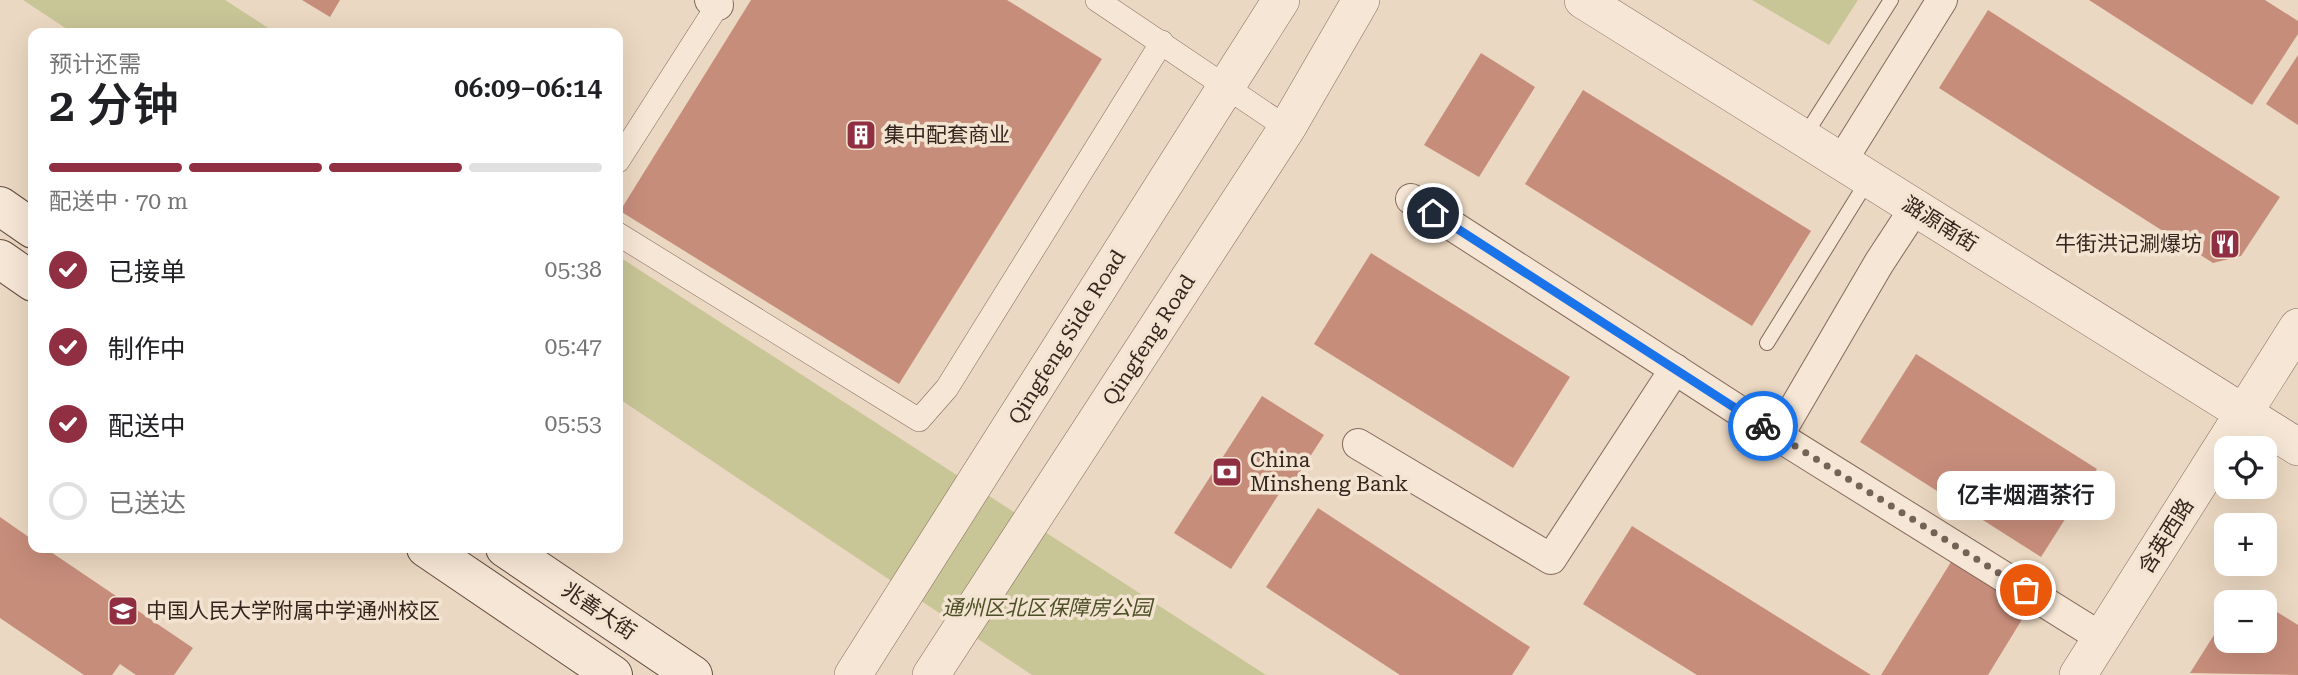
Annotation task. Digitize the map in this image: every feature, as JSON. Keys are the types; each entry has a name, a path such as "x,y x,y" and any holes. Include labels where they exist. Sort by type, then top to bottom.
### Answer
{"main road":[{"path":"0,206 28,226"},
{"path":"0,259 28,279"},
{"path":"433,553 613,675"},
{"name":"兆善大街","path":"512,553 693,675"}],"street":[{"path":"1097,0 1287,128"},
{"name":"Qingfeng Side Road","path":"853,675 1281,0"},
{"name":"Qingfeng Road","path":"931,675 1287,128 1361,0"},
{"name":"潞源南街","path":"1583,0 2298,447"},
{"path":"1855,170 1942,0"},
{"path":"623,153 717,2"},
{"path":"623,237 919,420 947,388 1162,42"},
{"path":"1412,199 1778,436 2102,638"},
{"path":"1778,436 1879,263 1915,208"},
{"name":"含英西路","path":"2078,675 2298,327"},
{"path":"1358,444 1551,559 1675,369"}],"lane":[{"path":"1803,138 1891,0"},
{"path":"1767,343 1855,170"}],"green space":[{"path":"23,0 225,0 268,28 65,28"},
{"path":"1752,0 1858,0 1829,45"},
{"name":"通州区北区保障房公园","path":"623,259 1266,675 1032,675 623,401"}],"building":[{"path":"302,0 340,0 330,17"},
{"name":"集中配套商业","path":"751,0 1007,0 1102,59 899,384 623,213 623,206"},
{"path":"2089,0 2265,0 2298,21 2298,34 2252,105"},
{"path":"1988,10 2280,197 2241,256 2213,263 1939,88"},
{"path":"1481,53 1535,87 1479,177 1424,145"},
{"path":"2298,55 2298,125 2266,104"},
{"path":"1583,90 1811,231 1752,326 1525,184"},
{"path":"1371,253 1570,377 1513,468 1314,344"},
{"path":"1916,354 2097,469 2041,557 1860,442"},
{"path":"1262,396 1324,435 1291,486 1286,483 1231,569 1174,533"},
{"path":"1318,508 1530,647 1512,675 1400,675 1266,587"},
{"path":"0,517 28,537 28,553 52,553 193,648 174,675 136,675 120,664 112,675 84,675 0,618"},
{"path":"1632,526 1871,675 1697,675 1583,604"},
{"path":"1951,562 2029,608 1988,675 1881,675"},
{"path":"2277,612 2298,625 2298,675 2190,673 2214,635 2214,653 2277,653"}],"way so far":[{"path":"1763,426 2026,590"}],"place":[{"name":"集中配套商业","path":"861,135"},
{"name":"牛街洪记涮爆坊","path":"2225,244"},
{"name":"China Minsheng Bank","path":"1227,472"},
{"name":"亿丰烟酒茶行","path":"2026,590"},
{"name":"中国人民大学附属中学通州校区","path":"123,611"}],"route":[{"path":"1433,213 1763,426"}]}
